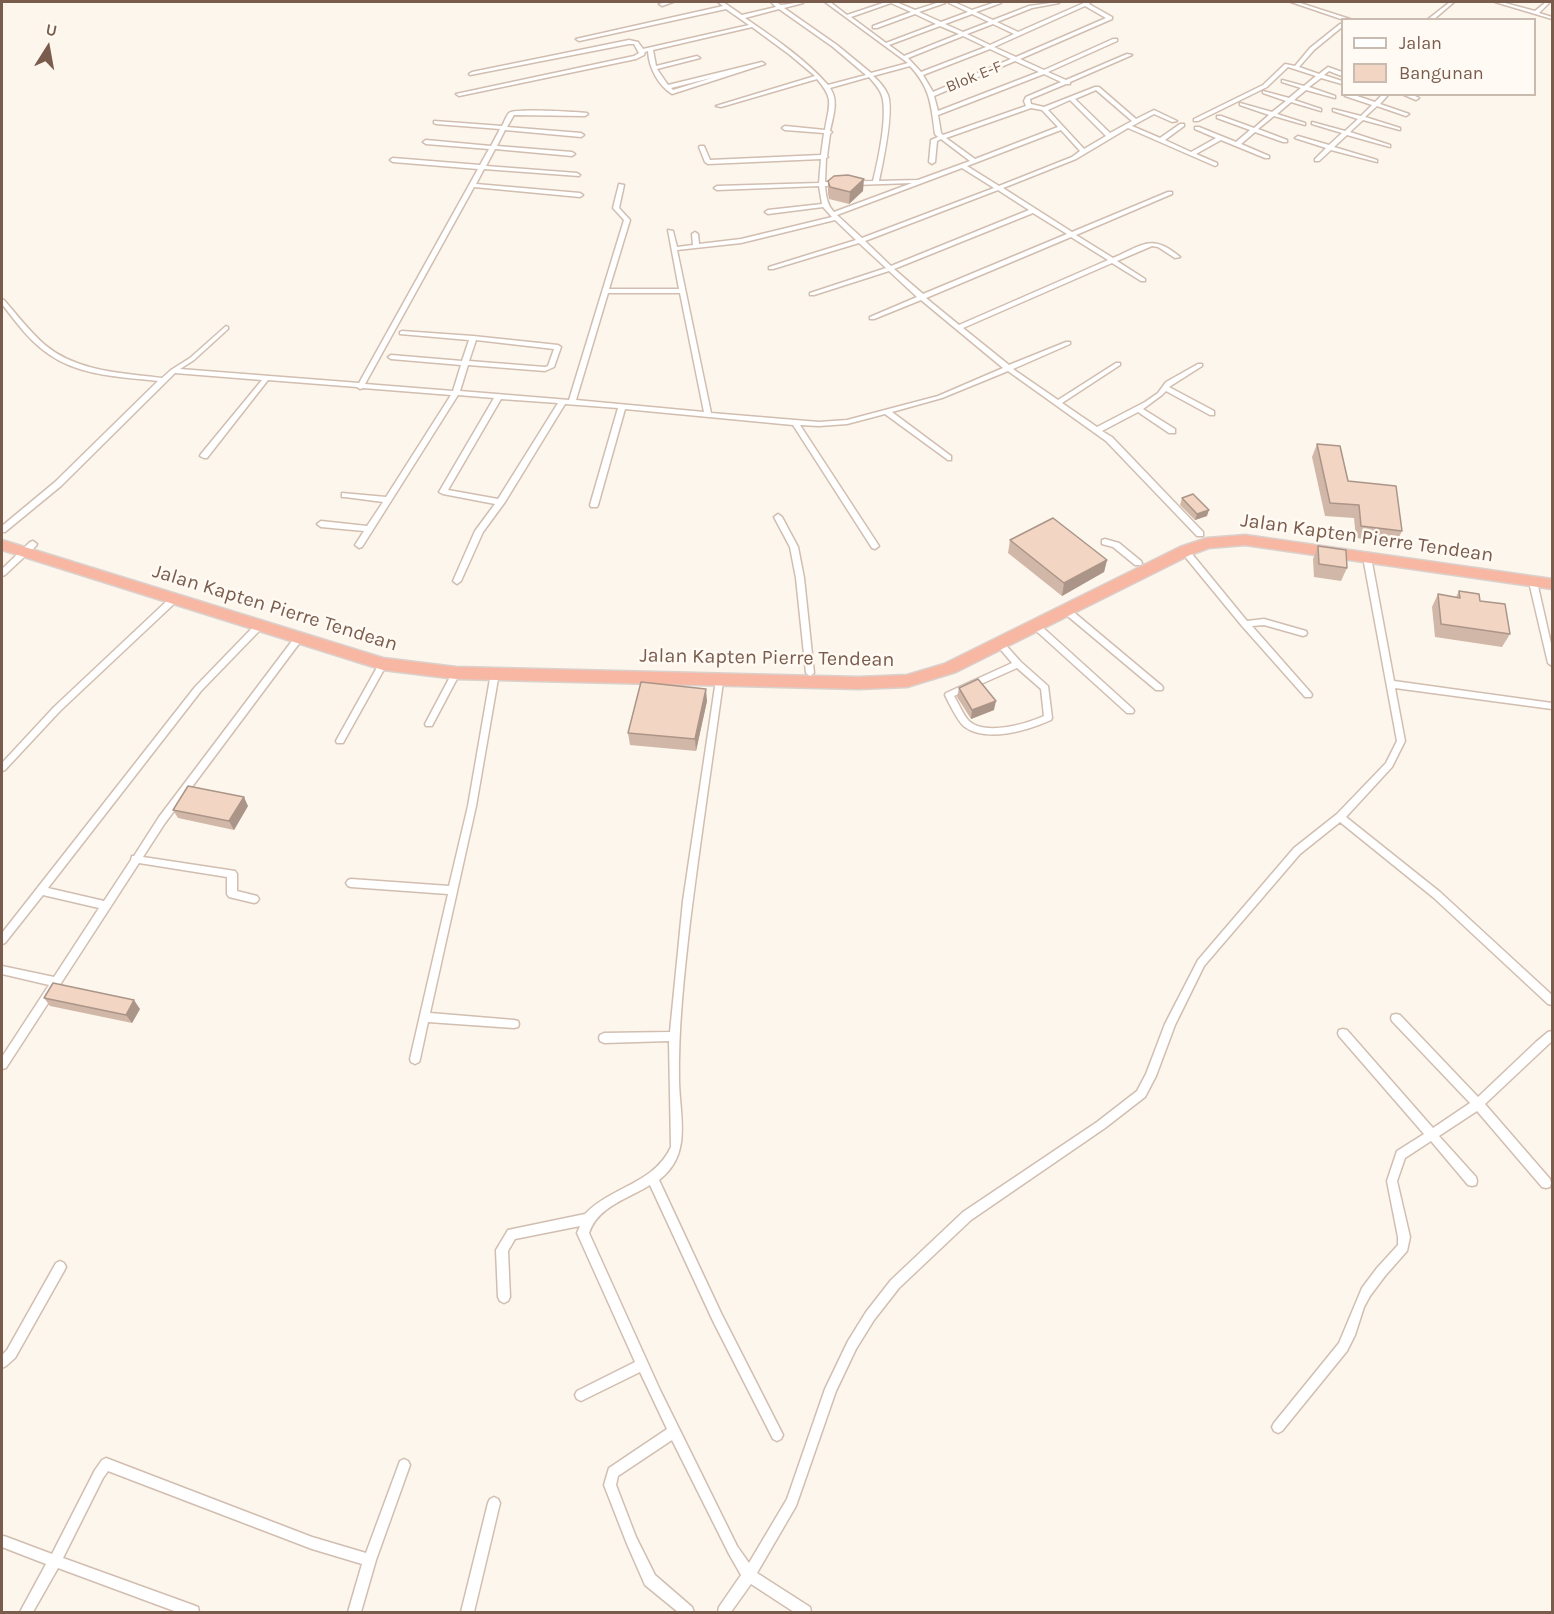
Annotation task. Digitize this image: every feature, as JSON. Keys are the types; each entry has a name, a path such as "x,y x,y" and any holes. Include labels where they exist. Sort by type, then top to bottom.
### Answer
{"highway":[{"name":"Jalan Kapten Pierre Tendean","path":"2,544 29,548 389,653 441,661 645,673 718,681 859,684 907,681 950,668 1067,611 1082,596 1138,563 1200,534 1231,530 1454,564 1552,585"},
{"name":"Jalan Kapten Pierre Tendean","path":"2,531 29,548 173,600 383,664 456,673 810,673 885,672 911,668 940,659 1185,550 1207,543 1245,540 1366,557 1552,573"}],"street":[{"path":"662,4 671,2"},
{"path":"720,2 827,87 832,99 821,184 825,205 921,298 1008,368 1098,430 1200,534"},
{"path":"773,2 870,75 880,86 886,98 876,182"},
{"path":"741,17 801,2"},
{"path":"827,2 887,44 911,64 920,74 931,95 937,131 941,138 974,160"},
{"path":"848,16 891,2 1068,83"},
{"path":"875,27 943,2"},
{"path":"951,2 1019,34"},
{"path":"887,44 999,2"},
{"path":"1024,2 1031,7"},
{"path":"904,58 1031,7 1057,2"},
{"path":"1293,2 1345,18"},
{"path":"1432,18 1452,2"},
{"path":"1497,2 1552,18"},
{"path":"1536,13 1548,2"},
{"path":"920,74 990,47 1088,3"},
{"name":"Blok E-F","path":"931,95 1017,60 1110,18 1088,3"},
{"path":"579,39 727,7"},
{"path":"459,94 636,57 642,54 642,51 752,26"},
{"path":"1296,68 1312,49 1341,27"},
{"path":"935,114 1043,72 1115,40"},
{"path":"472,74 629,42 636,43 642,51"},
{"path":"650,49 650,58 655,68 666,87 672,92 762,64 666,87"},
{"path":"1029,106 1026,101 1028,98 1068,83 1129,55"},
{"path":"655,68 697,58"},
{"path":"827,87 911,64"},
{"path":"1196,120 1265,86 1287,64 1341,83"},
{"path":"1236,145 1319,75 1328,69 1341,74"},
{"path":"719,106 818,78"},
{"path":"1284,81 1333,97"},
{"path":"932,162 933,142 941,138 1029,106 1044,109 1097,88 1136,122"},
{"path":"1265,92 1319,110"},
{"path":"1350,96 1406,114"},
{"path":"1317,160 1385,96"},
{"path":"1410,96 1416,98"},
{"path":"1071,98 1109,136"},
{"path":"1242,104 1303,124"},
{"path":"1044,109 1084,152"},
{"path":"1335,110 1398,129"},
{"path":"771,268 861,242 997,188 1084,152 1154,112 1174,121"},
{"path":"360,387 512,113 585,114"},
{"path":"1219,117 1285,141"},
{"path":"436,122 581,135"},
{"path":"1314,123 1388,146"},
{"path":"1160,141 1182,124"},
{"path":"1127,126 1215,164"},
{"path":"785,128 829,132"},
{"path":"674,249 741,241 835,216 1061,128"},
{"path":"1197,128 1267,157"},
{"path":"1191,154 1220,138"},
{"path":"1298,138 1375,161"},
{"path":"426,142 572,154"},
{"path":"702,147 708,162 825,157"},
{"path":"393,159 577,175"},
{"path":"962,165 1143,280"},
{"path":"717,188 921,181"},
{"path":"471,185 580,195"},
{"path":"572,402 627,220 616,208 621,185"},
{"path":"872,318 1170,193"},
{"path":"768,212 825,205"},
{"path":"812,294 890,269 1034,210"},
{"path":"670,231 708,414"},
{"path":"695,234 696,246"},
{"path":"958,328 1151,244 1160,246 1178,257"},
{"path":"607,291 682,291"},
{"path":"2,301 43,347 61,358 87,367 163,380"},
{"path":"2,531 58,484 163,380 192,359 226,328"},
{"path":"391,357 545,369 551,367 558,349 557,346 402,333"},
{"path":"359,545 456,393 473,338"},
{"path":"173,371 622,406 795,422 838,423 940,397 1068,342"},
{"path":"1059,402 1118,364"},
{"path":"1098,430 1157,397 1164,387 1200,365"},
{"path":"204,456 267,379"},
{"path":"1164,387 1212,413"},
{"path":"498,397 443,492 499,502"},
{"path":"457,581 479,531 562,402"},
{"path":"594,505 622,406"},
{"path":"1138,409 1172,431"},
{"path":"887,412 948,458"},
{"path":"795,422 875,546"},
{"path":"345,495 388,500"},
{"path":"778,517 794,547 800,578 810,673"},
{"path":"321,524 369,529"},
{"path":"1105,542 1116,545 1138,563"},
{"path":"2,573 29,548"},
{"path":"1185,550 1245,624 1308,695"},
{"path":"724,1612 749,1575 792,1502 831,1389 852,1345 895,1284 967,1216 1101,1125 1141,1094 1151,1076 1174,1016 1201,963 1297,850 1340,817 1389,765 1401,741 1366,557"},
{"path":"1533,582 1552,663"},
{"path":"2,768 57,709 173,600"},
{"path":"1067,611 1159,688"},
{"path":"1245,624 1264,622 1303,633"},
{"path":"2,940 198,689 258,626"},
{"path":"1036,626 1130,711"},
{"path":"2,1065 135,859 206,759 298,639"},
{"path":"1000,644 1046,690 1048,718 1019,728 990,731 967,724 949,695 1018,664"},
{"path":"340,741 383,664"},
{"path":"429,724 456,673"},
{"path":"415,1059 472,806 495,673"},
{"path":"504,1298 502,1250 512,1234 587,1219 606,1204 653,1179 663,1169 676,1147 674,1036 686,909 718,681"},
{"path":"1390,684 1552,706"},
{"path":"1340,817 1437,895 1552,1001"},
{"path":"135,859 232,874 232,894 254,899"},
{"path":"351,883 453,890"},
{"path":"40,890 104,905"},
{"path":"2,970 55,982"},
{"path":"425,1017 514,1024"},
{"path":"1396,1018 1478,1104 1546,1183"},
{"path":"1343,1033 1472,1181"},
{"path":"1278,1427 1350,1337 1358,1307 1365,1293 1403,1247 1404,1237 1392,1181 1401,1155 1478,1104 1552,1035"},
{"path":"604,1038 674,1036"},
{"path":"653,1179 717,1317 777,1435"},
{"path":"587,1219 583,1233 674,1432 733,1550 749,1575 805,1612"},
{"path":"2,1362 11,1354 60,1267"},
{"path":"581,1395 643,1364"},
{"path":"674,1432 614,1472 610,1485 631,1540 650,1580 687,1612"},
{"path":"26,1612 106,1464 312,1543 370,1560"},
{"path":"355,1612 370,1560 404,1465"},
{"path":"467,1612 494,1503"},
{"path":"4,1542 193,1612"}],"building":[{"path":"848,175 864,179 850,192 830,187 828,181 834,176"},
{"path":"1317,444 1340,446 1348,481 1396,486 1402,531 1361,526 1359,505 1330,503"},
{"path":"1193,494 1209,510 1197,514 1182,498"},
{"path":"1053,518 1107,560 1064,583 1010,540"},
{"path":"1318,546 1346,550 1347,568 1319,564"},
{"path":"1459,591 1479,594 1480,601 1505,604 1510,634 1441,624 1438,594 1460,598"},
{"path":"978,679 996,701 972,710 959,688"},
{"path":"641,682 706,689 695,739 628,733"},
{"path":"188,786 244,797 229,821 173,810"},
{"path":"53,983 134,1000 126,1015 44,998"}]}
